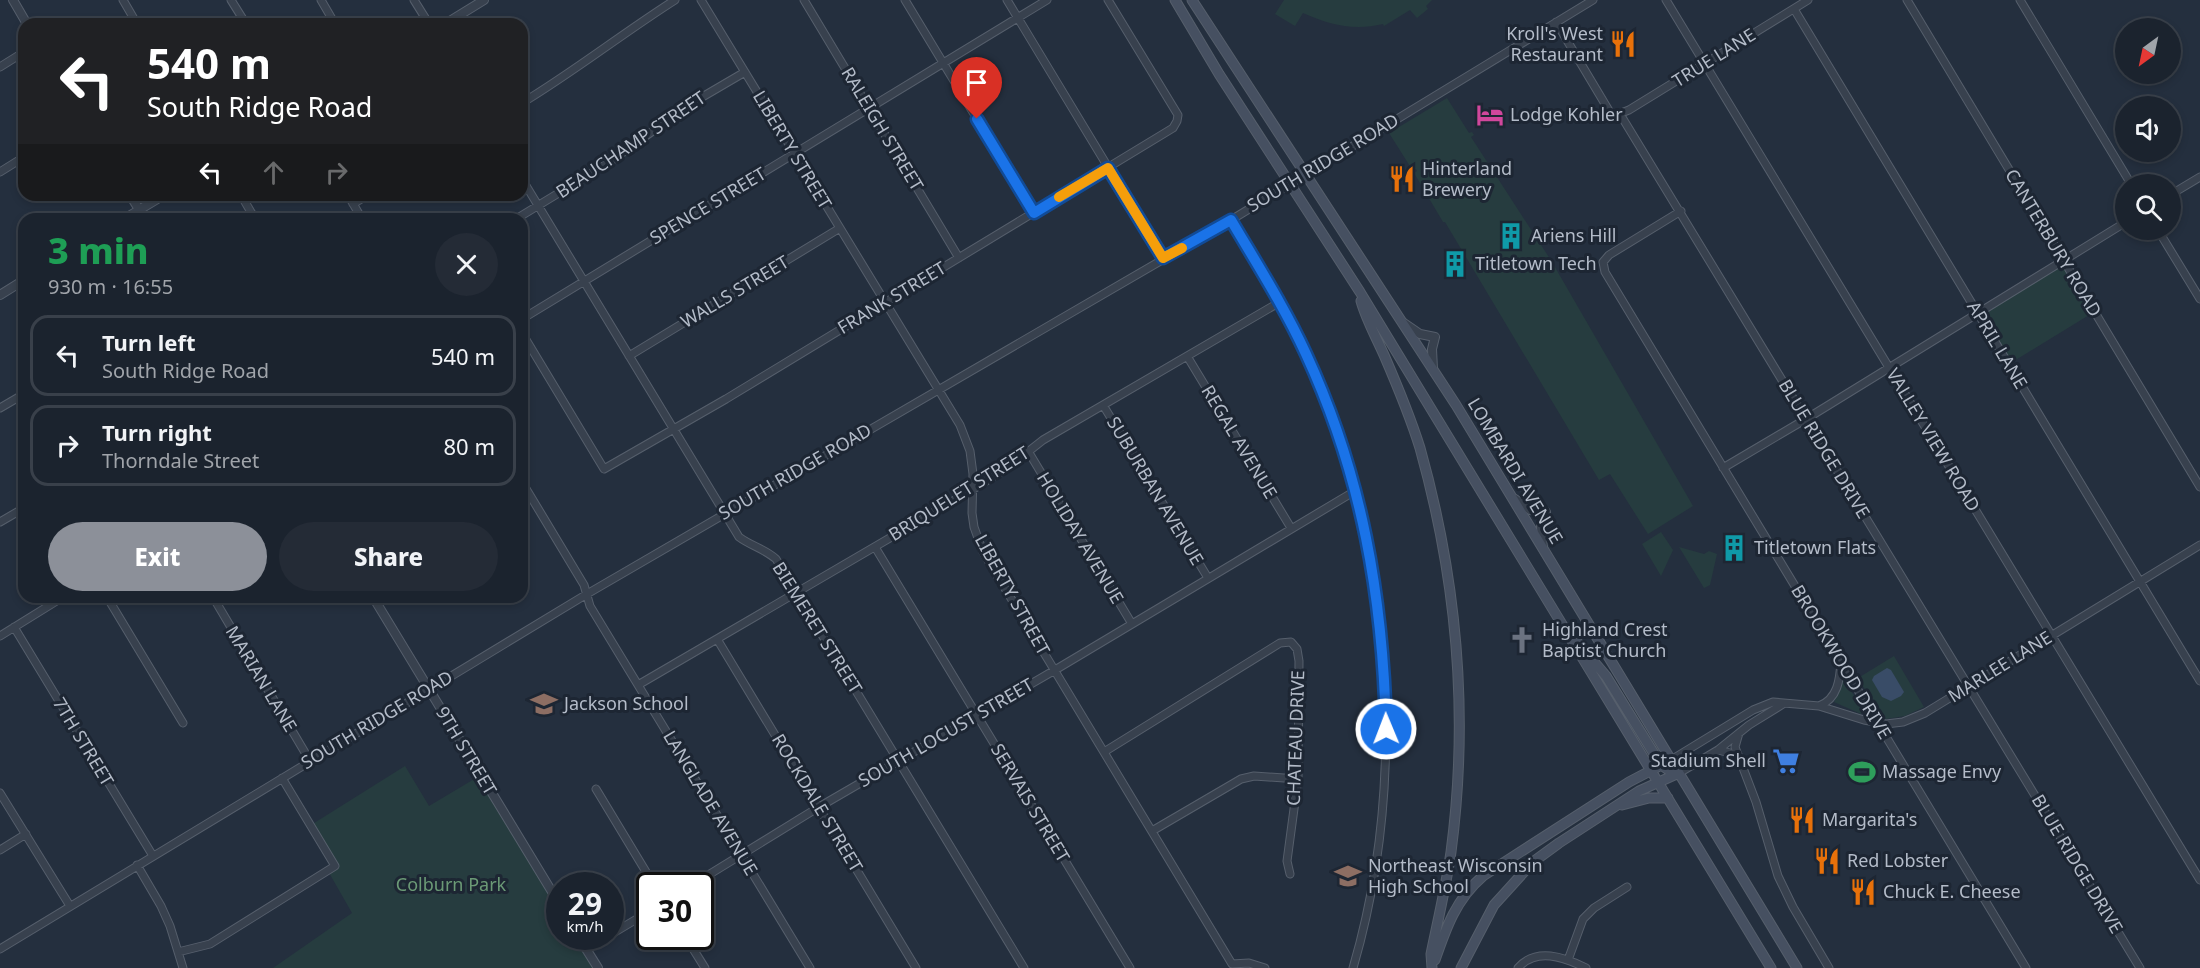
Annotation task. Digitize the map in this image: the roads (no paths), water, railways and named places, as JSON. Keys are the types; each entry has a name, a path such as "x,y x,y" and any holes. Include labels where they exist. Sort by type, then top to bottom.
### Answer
{"main road":[{"path":"1175,0 1219,74 1360,292 1771,968"},
{"name":"LOMBARDI AVENUE","path":"1192,0 1433,369 1797,968"},
{"path":"1360,292 1364,309 1396,382 1419,447 1440,530 1456,637 1460,727 1459,770 1449,865 1431,954 1432,968"},
{"path":"1570,636 1606,676 1661,765 1679,773"},
{"path":"1432,968 1448,923 1464,895 1487,873 1671,760"},
{"path":"1461,968 1494,905 1533,862 1617,806 1658,782 1679,773"},
{"path":"1617,806 1649,798 1668,798"}],"street":[{"path":"13,0 24,18"},
{"path":"123,0 134,18"},
{"path":"231,0 242,18"},
{"path":"321,0 332,18"},
{"path":"414,0 425,18"},
{"path":"456,18 484,0"},
{"path":"528,99 562,79 634,26 675,0"},
{"name":"LIBERTY STREET","path":"702,0 960,425 970,451 973,474 972,513 974,527 983,552 1232,964"},
{"name":"RALEIGH STREET","path":"804,0 959,258"},
{"path":"905,0 1034,213"},
{"path":"1006,0 1163,258"},
{"name":"SPENCE STREET","path":"528,315 1047,0"},
{"name":"FRANK STREET","path":"528,343 604,469 673,429 1173,128 1178,115 1108,0"},
{"name":"SOUTH RIDGE ROAD","path":"0,949 587,594 938,388 1231,220 1593,0"},
{"name":"VALLEY VIEW ROAD","path":"1666,0 2200,880"},
{"name":"TRUE LANE","path":"1620,114 1808,0"},
{"name":"CANTERBURY ROAD","path":"1907,0 2200,487"},
{"path":"2020,0 2125,174"},
{"name":"APRIL LANE","path":"1794,9 2200,681"},
{"name":"BLUE RIDGE DRIVE","path":"1556,22 1611,114 1620,114 1681,212 2140,968"},
{"path":"0,67 18,56"},
{"name":"BEAUCHAMP STREET","path":"526,213 608,164 692,103 745,72"},
{"path":"0,172 18,161"},
{"path":"2181,188 2200,177"},
{"name":"BIEMERET STREET","path":"528,189 739,537 776,559 1024,968"},
{"path":"134,201 141,213"},
{"path":"134,213 154,201"},
{"path":"351,201 358,213"},
{"path":"353,204 358,201"},
{"name":"BROOKWOOD DRIVE","path":"1681,212 1612,253 1604,262 1607,276 2026,968"},
{"path":"1231,220 1280,302 1325,397 1345,450 1368,547 1379,608 1385,670 1386,748 1381,824 1369,901 1353,968"},
{"name":"WALLS STREET","path":"629,356 840,228"},
{"path":"1723,468 2115,229"},
{"path":"2164,240 2200,299"},
{"path":"0,295 18,284"},
{"name":"BRIQUELET STREET","path":"638,684 972,490 1010,466 1028,451 1103,405 1280,302"},
{"path":"1403,323 1420,334 1435,337 1432,349 1433,369"},
{"name":"REGAL AVENUE","path":"1187,356 1291,528"},
{"path":"0,408 18,398"},
{"name":"SUBURBAN AVENUE","path":"1103,405 1208,578"},
{"name":"HOLIDAY AVENUE","path":"1028,451 1132,624"},
{"name":"SOUTH LOCUST STREET","path":"714,872 819,807 1355,491"},
{"name":"LANGLADE AVENUE","path":"528,492 584,585 590,606 810,968"},
{"path":"1510,495 1528,509 1546,512 1541,527 1543,548"},
{"path":"0,522 18,512"},
{"name":"MARLEE LANE","path":"1671,760 1761,706 1773,702 1820,706 1878,723 1903,722 1924,713 2200,545"},
{"name":"SERVAIS STREET","path":"875,546 1130,968"},
{"path":"0,636 53,603"},
{"path":"111,603 183,723"},
{"name":"MARIAN LANE","path":"217,603 310,761"},
{"name":"9TH STREET","path":"377,603 546,882"},
{"name":"7TH STREET","path":"14,627 153,856"},
{"name":"ROCKDALE STREET","path":"717,639 916,968"},
{"name":"CHATEAU DRIVE","path":"1104,752 1280,643 1291,642 1297,649 1299,661 1298,779 1287,861 1290,874"},
{"path":"1820,706 1828,702 1834,694 1841,662"},
{"path":"1679,773 1718,750 1738,733 1783,704"},
{"path":"1738,733 1735,745 1739,760 1756,802 1782,885 1829,968"},
{"path":"1718,750 1730,753 1739,760"},
{"path":"1152,831 1241,779 1254,776 1298,779"},
{"path":"178,952 210,944 335,866 282,778"},
{"path":"596,789 646,872"},
{"path":"0,793 70,906"},
{"path":"0,850 26,834"},
{"path":"1525,848 1533,862"},
{"path":"137,866 161,906 183,968"},
{"path":"1568,960 1583,919 1593,908 1627,887"},
{"path":"587,950 596,967"},
{"path":"694,950 705,968"},
{"path":"1518,968 1530,957 1540,955 1568,960 1586,968"},
{"path":"1223,968 1232,964 1249,963 1264,968"}],"water":[{"path":"1887,668 1891,670 1904,692 1891,701 1882,697 1872,680 1874,676"}],"place":[{"name":"Kroll's West Restaurant","path":"1623,44"},
{"name":"Lodge Kohler","path":"1490,115"},
{"name":"Hinterland Brewery","path":"1402,179"},
{"name":"Ariens Hill","path":"1511,236"},
{"name":"Titletown Tech","path":"1455,264"},
{"name":"Titletown Flats","path":"1734,548"},
{"name":"Highland Crest Baptist Church","path":"1522,640"},
{"name":"Jackson School","path":"544,704"},
{"name":"Stadium Shell","path":"1786,761"},
{"name":"Massage Envy","path":"1862,772"},
{"name":"Margarita's","path":"1802,820"},
{"name":"Red Lobster","path":"1827,861"},
{"name":"Northeast Wisconsin High School","path":"1348,876"},
{"name":"Chuck E. Cheese","path":"1863,892"}],"park label":[{"name":"Colburn Park","path":"451,885"}]}
